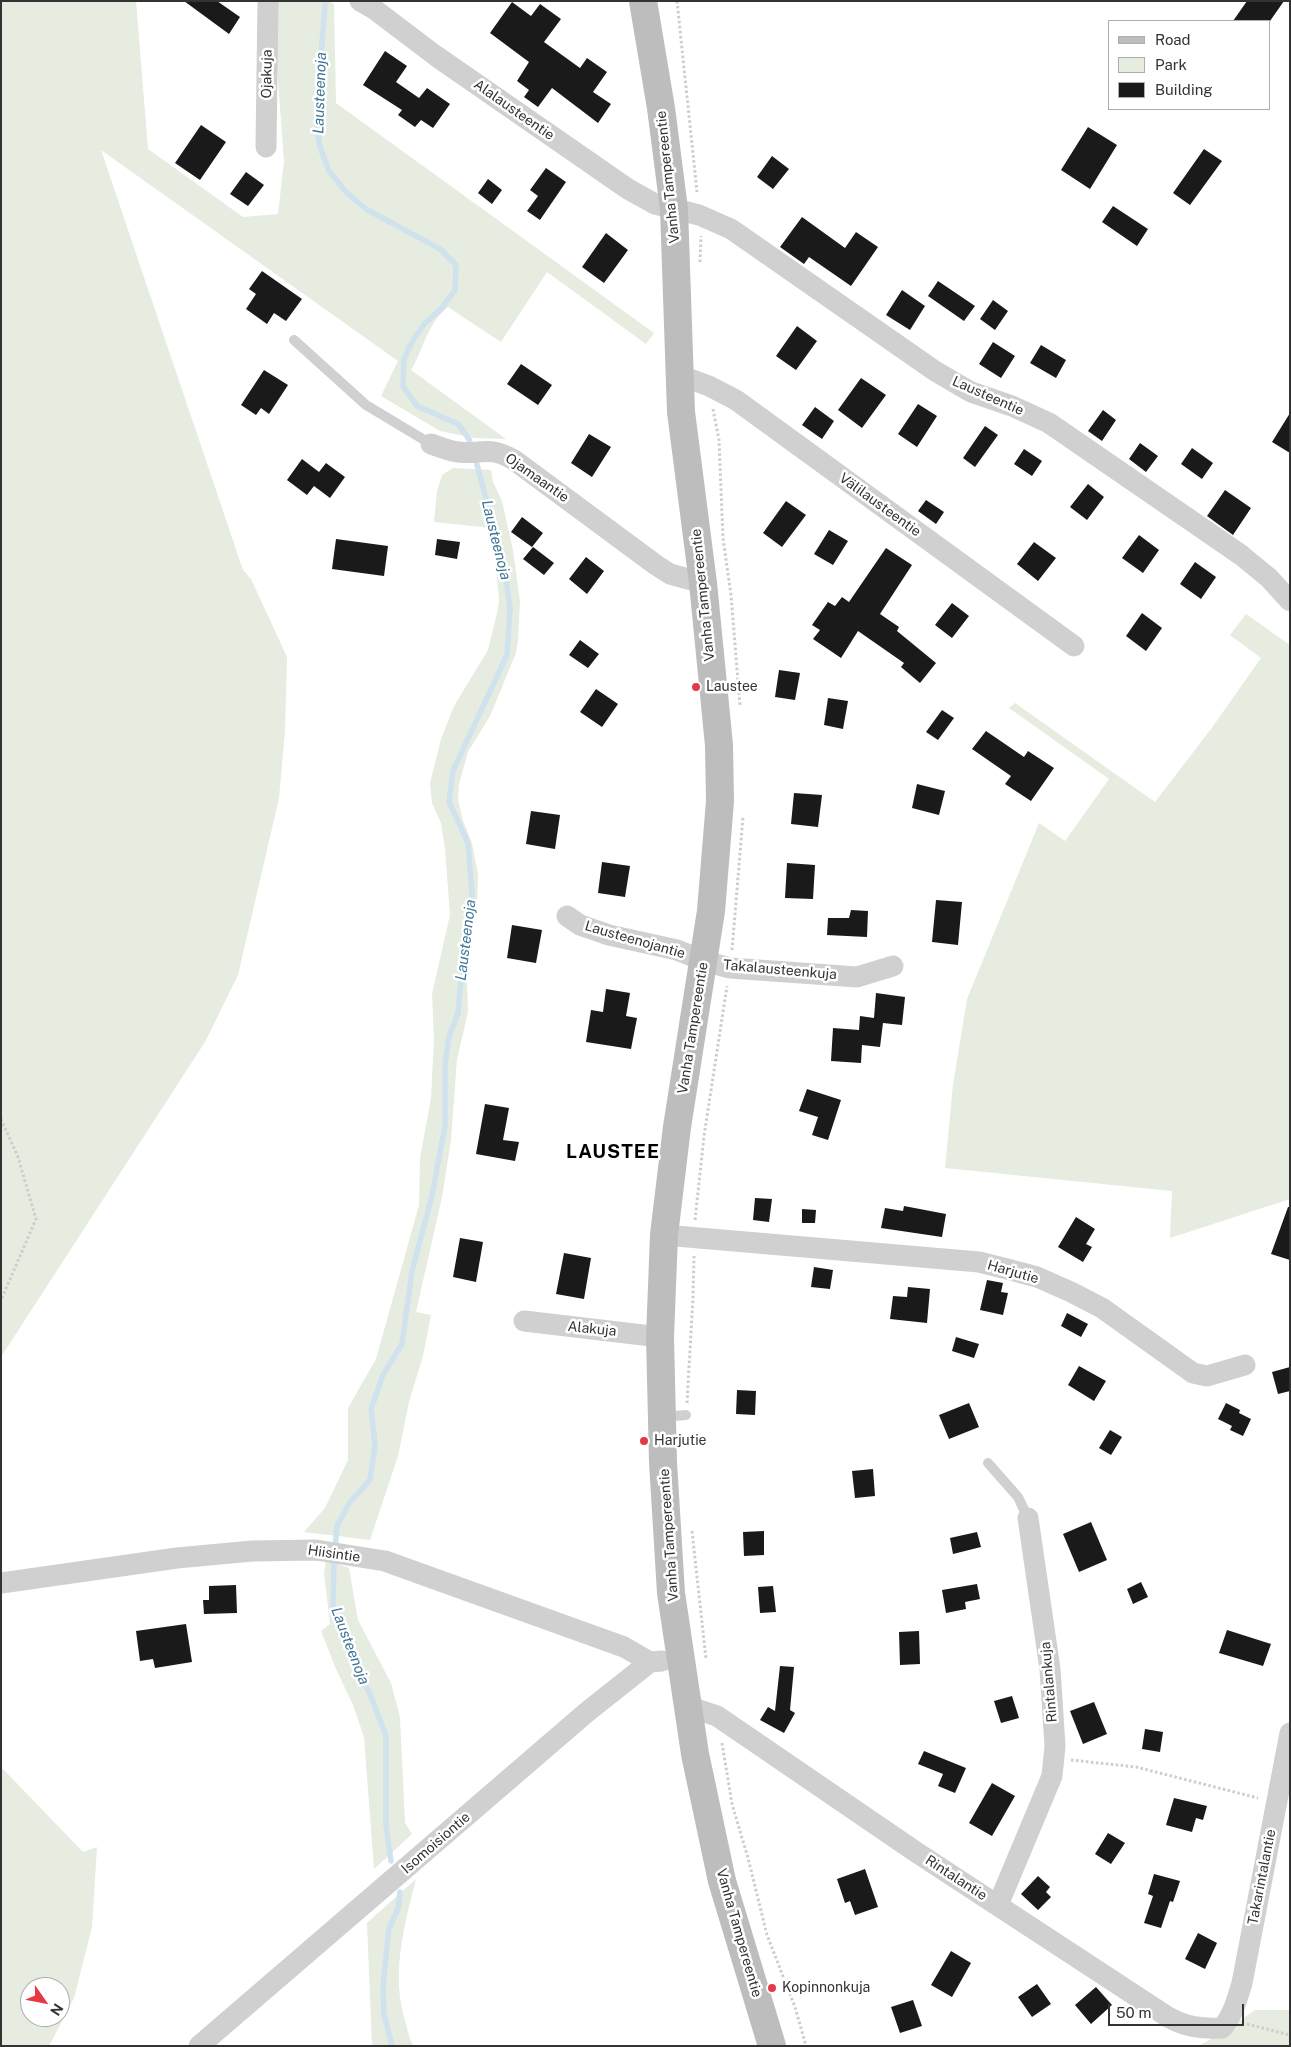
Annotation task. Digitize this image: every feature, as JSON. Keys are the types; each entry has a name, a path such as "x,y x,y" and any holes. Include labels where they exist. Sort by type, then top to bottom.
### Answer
{"main road":[{"name":"Vanha Tampereentie","path":"643,1 661,108 674,209 679,375 682,412 720,745 720,801 711,911 677,1128 664,1235 660,1337 674,1416 671,1593 682,1658 687,1706 722,1881 772,2046"}],"street":[{"name":"Ojakuja","path":"266,147 268,1"},
{"name":"Alalausteentie","path":"360,1 374,8 436,56 628,189 655,204 674,209"},
{"name":"Lausteentie","path":"674,209 699,215 731,229 935,371 971,392 1012,406 1049,423 1241,555 1270,578 1290,602"},
{"name":"Välilausteentie","path":"679,375 709,386 736,400 1074,646"},
{"name":"Ojamaantie","path":"431,444 460,452 487,450 501,453 514,460 656,565 670,574 702,583"},
{"name":"Lausteenojantie","path":"567,916 580,926 609,935 677,950 704,961"},
{"name":"Takalausteenkuja","path":"704,961 730,968 857,977 893,966"},
{"name":"Harjutie","path":"664,1235 979,1262 1037,1277 1071,1292 1102,1308 1193,1372 1207,1376 1245,1365"},
{"name":"Alakuja","path":"524,1321 660,1337"},
{"name":"Rintalankuja","path":"998,1905 1052,1776 1054,1746 1050,1669 1028,1518"},
{"name":"Hiisintie","path":"1,1583 196,1556 252,1551 323,1551 385,1561 624,1647 650,1662"},
{"path":"650,1662 682,1658"},
{"name":"Isomoisiontie","path":"199,2046 587,1712 650,1662"},
{"name":"Rintalantie","path":"687,1706 717,1716 908,1847 1184,2026 1204,2029 1222,2028 1229,2020"},
{"name":"Takarintalantie","path":"1229,2020 1242,1984 1283,1802 1290,1733"}],"lane":[{"name":"Ojamaantie","path":"294,340 366,405 431,444"},
{"name":"Rintalankuja","path":"988,1463 1018,1497 1028,1518"}],"path":[{"path":"1,1119 18,1158 36,1219 1,1300"},
{"path":"1053,1759 1136,1767 1283,1802"},
{"path":"1229,2020 1290,2035"}],"green space":[{"path":"1,1 136,1 148,149 243,217 278,214 284,161 274,28 278,1 328,1 334,4 336,103 654,333 646,344 547,272 501,342 448,307 430,328 411,370 506,439 475,438 440,431 381,396 398,361 101,150 243,570 251,579 287,657 285,731 279,798 238,975 205,1042 1,1357"},
{"path":"453,468 491,470 493,482 502,501 513,550 520,602 518,640 516,653 490,716 468,752 459,784 458,800 463,821 472,843 478,874 477,906 466,958 468,1012 457,1059 451,1140 442,1197 416,1312 431,1315 423,1356 409,1402 398,1456 370,1540 304,1532 325,1508 348,1460 348,1408 376,1359 419,1205 420,1158 431,1098 434,1039 432,994 450,915 445,849 441,823 432,803 430,783 441,739 454,706 488,650 499,599 492,528 434,522 437,491 442,475"},
{"path":"1246,614 1290,645 1290,1199 1170,1238 1172,1191 945,1168 953,1085 967,999 1039,823 1065,841 1109,779 1009,708 1015,703 1155,802 1211,729 1261,658 1230,635"},
{"path":"326,1560 349,1568 358,1620 391,1683 400,1717 405,1823 412,1834 374,1869 364,1737 353,1705 321,1631 330,1624 324,1573"},
{"path":"1,1767 83,1852 97,1847 92,1927 74,1998 70,2006 70,1977 20,1977 20,2027 59,2027 49,2046 1,2046"},
{"path":"416,1879 403,1933 399,1969 401,2006 414,2046 372,2046 367,1923"},
{"path":"1255,2010 1290,2010 1290,2046 1199,2046 1228,2029"}],"building":[{"path":"184,1 217,1 240,17 229,34"},
{"path":"1247,1 1284,1 1271,20 1234,20"},
{"path":"512,2 531,16 540,4 561,19 544,42 580,68 587,58 607,72 593,92 611,104 598,123 552,88 538,107 524,97 529,90 517,81 529,62 490,33"},
{"path":"385,51 407,66 396,82 419,98 427,88 450,104 433,128 421,120 415,127 398,115 402,110 363,85"},
{"path":"201,125 226,142 200,180 175,163"},
{"path":"1088,127 1117,145 1090,189 1061,170"},
{"path":"1204,149 1222,161 1190,205 1173,193"},
{"path":"772,156 789,169 773,189 757,177"},
{"path":"546,168 566,182 540,220 527,211 538,196 530,190"},
{"path":"246,172 264,185 248,206 230,194"},
{"path":"488,179 502,190 492,204 478,193"},
{"path":"1113,206 1148,229 1137,246 1102,222"},
{"path":"802,217 845,248 856,232 878,247 851,286 809,257 804,264 780,247"},
{"path":"606,233 628,250 604,283 582,267"},
{"path":"262,271 302,299 286,321 274,313 267,324 246,309 256,294 249,289"},
{"path":"938,281 975,306 964,321 928,296"},
{"path":"902,290 925,306 910,330 886,315"},
{"path":"993,300 1008,311 995,330 980,319"},
{"path":"797,326 817,341 796,370 776,356"},
{"path":"993,342 1015,356 1001,378 979,364"},
{"path":"1041,345 1066,360 1056,378 1030,363"},
{"path":"521,364 552,385 538,405 507,384"},
{"path":"264,370 288,385 269,414 261,408 256,415 241,405"},
{"path":"861,378 886,395 862,428 838,410"},
{"path":"918,404 937,416 917,447 898,434"},
{"path":"815,407 834,421 822,439 802,425"},
{"path":"1103,410 1116,420 1102,441 1088,431"},
{"path":"1290,413 1290,453 1272,442"},
{"path":"985,426 998,435 975,467 963,458"},
{"path":"589,434 611,447 592,477 571,463"},
{"path":"1140,443 1158,456 1146,472 1129,459"},
{"path":"1192,448 1213,463 1202,479 1181,464"},
{"path":"1024,449 1042,461 1032,476 1014,464"},
{"path":"302,459 319,472 326,463 345,477 330,498 314,486 307,495 287,480"},
{"path":"1088,484 1104,497 1087,520 1070,507"},
{"path":"1225,490 1251,508 1233,535 1207,516"},
{"path":"926,500 944,512 936,524 918,511"},
{"path":"786,501 806,515 782,547 763,533"},
{"path":"522,517 543,533 532,547 511,532"},
{"path":"829,530 848,541 833,565 814,554"},
{"path":"1139,535 1159,550 1143,573 1122,558"},
{"path":"336,539 388,546 384,576 332,569"},
{"path":"437,539 460,542 457,559 435,555"},
{"path":"1034,542 1056,558 1038,581 1017,564"},
{"path":"533,547 554,563 544,575 523,559"},
{"path":"886,548 912,565 880,614 899,627 897,631 936,663 920,683 901,667 904,663 858,631 841,658 813,639 820,630 812,625 828,602 835,606 842,597 849,602"},
{"path":"586,557 604,571 587,594 569,579"},
{"path":"1195,562 1216,577 1201,599 1180,584"},
{"path":"952,603 969,616 952,638 935,625"},
{"path":"1142,613 1162,628 1146,651 1126,636"},
{"path":"580,640 599,654 588,668 569,655"},
{"path":"779,670 800,673 795,700 775,697"},
{"path":"596,689 618,704 602,727 580,712"},
{"path":"828,698 848,701 843,729 824,725"},
{"path":"942,710 954,718 938,740 926,732"},
{"path":"986,731 1024,757 1028,751 1054,768 1031,801 1005,784 1011,776 972,749"},
{"path":"917,784 945,791 939,815 912,808"},
{"path":"794,793 822,795 818,827 791,824"},
{"path":"531,811 560,815 555,849 526,844"},
{"path":"602,862 630,866 625,897 598,893"},
{"path":"787,863 815,865 813,899 785,898"},
{"path":"936,900 962,902 958,945 932,942"},
{"path":"851,910 868,911 867,937 827,935 828,918 849,918"},
{"path":"512,925 542,930 536,963 507,958"},
{"path":"606,989 630,993 626,1016 637,1018 631,1049 586,1042 591,1010 603,1012"},
{"path":"876,993 905,997 902,1025 883,1023 880,1047 862,1045 861,1063 831,1061 833,1028 859,1030 860,1016 874,1018"},
{"path":"807,1089 841,1100 828,1140 812,1135 818,1117 799,1111"},
{"path":"485,1104 509,1108 503,1140 519,1142 515,1161 476,1154"},
{"path":"755,1198 772,1199 769,1222 753,1220"},
{"path":"904,1206 946,1214 942,1237 881,1228 885,1208 903,1211"},
{"path":"1288,1207 1290,1207 1290,1260 1271,1254"},
{"path":"802,1209 816,1210 815,1223 802,1223"},
{"path":"1076,1217 1095,1229 1086,1244 1092,1247 1083,1262 1058,1247"},
{"path":"460,1238 483,1242 476,1282 453,1277"},
{"path":"564,1253 591,1258 584,1299 556,1294"},
{"path":"814,1267 833,1270 830,1289 811,1287"},
{"path":"987,1280 1003,1283 1001,1292 1008,1293 1003,1315 980,1310"},
{"path":"908,1287 930,1289 927,1323 890,1319 893,1296 907,1297"},
{"path":"1067,1313 1088,1324 1081,1337 1061,1326"},
{"path":"956,1337 979,1344 974,1358 952,1351"},
{"path":"1079,1366 1106,1381 1094,1401 1068,1385"},
{"path":"1290,1367 1290,1391 1278,1394 1272,1372"},
{"path":"737,1390 756,1391 755,1415 736,1414"},
{"path":"969,1403 979,1427 949,1439 939,1415"},
{"path":"1226,1403 1240,1410 1239,1413 1251,1419 1243,1436 1230,1430 1232,1426 1218,1419"},
{"path":"1110,1430 1122,1437 1111,1455 1099,1448"},
{"path":"873,1469 875,1496 855,1498 852,1471"},
{"path":"1091,1522 1107,1560 1079,1572 1063,1534"},
{"path":"764,1531 764,1555 744,1556 743,1532"},
{"path":"977,1532 981,1547 953,1554 950,1538"},
{"path":"1141,1582 1148,1597 1133,1604 1127,1589"},
{"path":"977,1584 980,1599 965,1602 966,1609 946,1613 942,1590"},
{"path":"236,1585 237,1613 204,1614 203,1600 209,1600 209,1586"},
{"path":"773,1586 776,1612 760,1613 758,1587"},
{"path":"186,1624 192,1662 155,1668 153,1659 140,1661 136,1631"},
{"path":"1227,1630 1271,1644 1263,1666 1219,1653"},
{"path":"919,1631 920,1664 900,1665 899,1632"},
{"path":"780,1666 794,1667 790,1710 795,1713 784,1733 760,1720 768,1707 775,1711"},
{"path":"1012,1696 1019,1718 1001,1723 994,1701"},
{"path":"1094,1702 1107,1734 1083,1744 1070,1711"},
{"path":"1145,1729 1163,1732 1160,1752 1142,1749"},
{"path":"924,1751 966,1768 955,1793 938,1786 943,1774 918,1764"},
{"path":"992,1783 1015,1796 992,1836 969,1823"},
{"path":"1174,1798 1207,1806 1203,1820 1196,1818 1192,1832 1166,1825"},
{"path":"1108,1833 1125,1843 1111,1864 1095,1854"},
{"path":"865,1869 878,1907 855,1915 850,1901 845,1903 837,1879"},
{"path":"1154,1874 1180,1881 1173,1902 1170,1901 1161,1928 1144,1923 1153,1896 1148,1894"},
{"path":"1038,1876 1050,1887 1046,1892 1051,1897 1038,1910 1021,1894"},
{"path":"1198,1933 1217,1943 1205,1969 1185,1959"},
{"path":"951,1951 971,1963 952,1997 931,1985"},
{"path":"1037,1984 1051,2004 1032,2017 1018,1997"},
{"path":"1096,1987 1112,2005 1091,2024 1075,2005"},
{"path":"913,2000 922,2026 900,2033 891,2007"}],"waterway":[{"name":"Lausteenoja","path":"325,5 316,120 320,147 329,171 346,192 366,209 440,249 456,265 455,290 441,309 425,323 413,340 404,359 403,386 417,406 458,424 469,439 472,449"},
{"name":"Lausteenoja","path":"335,1548 337,1526 350,1502 370,1480 375,1445 371,1409 383,1375 402,1344 412,1271 432,1196 445,1126 445,1064 449,1037 458,1013 464,948 473,906 468,843 449,802 453,771 507,655 510,609 505,571 475,457"},
{"name":"Lausteenoja","path":"334,1557 333,1608 349,1653 370,1694 386,1736 386,1825 391,1861"},
{"name":"Lausteenoja","path":"392,2046 384,2014 383,1986 389,1928 398,1909 400,1892"}],"place":[{"name":"Laustee","path":"696,687"},
{"name":"Harjutie","path":"644,1441"},
{"name":"Kopinnonkuja","path":"772,1988"}],"district":[{"name":"LAUSTEE","path":"613,1152"}]}
